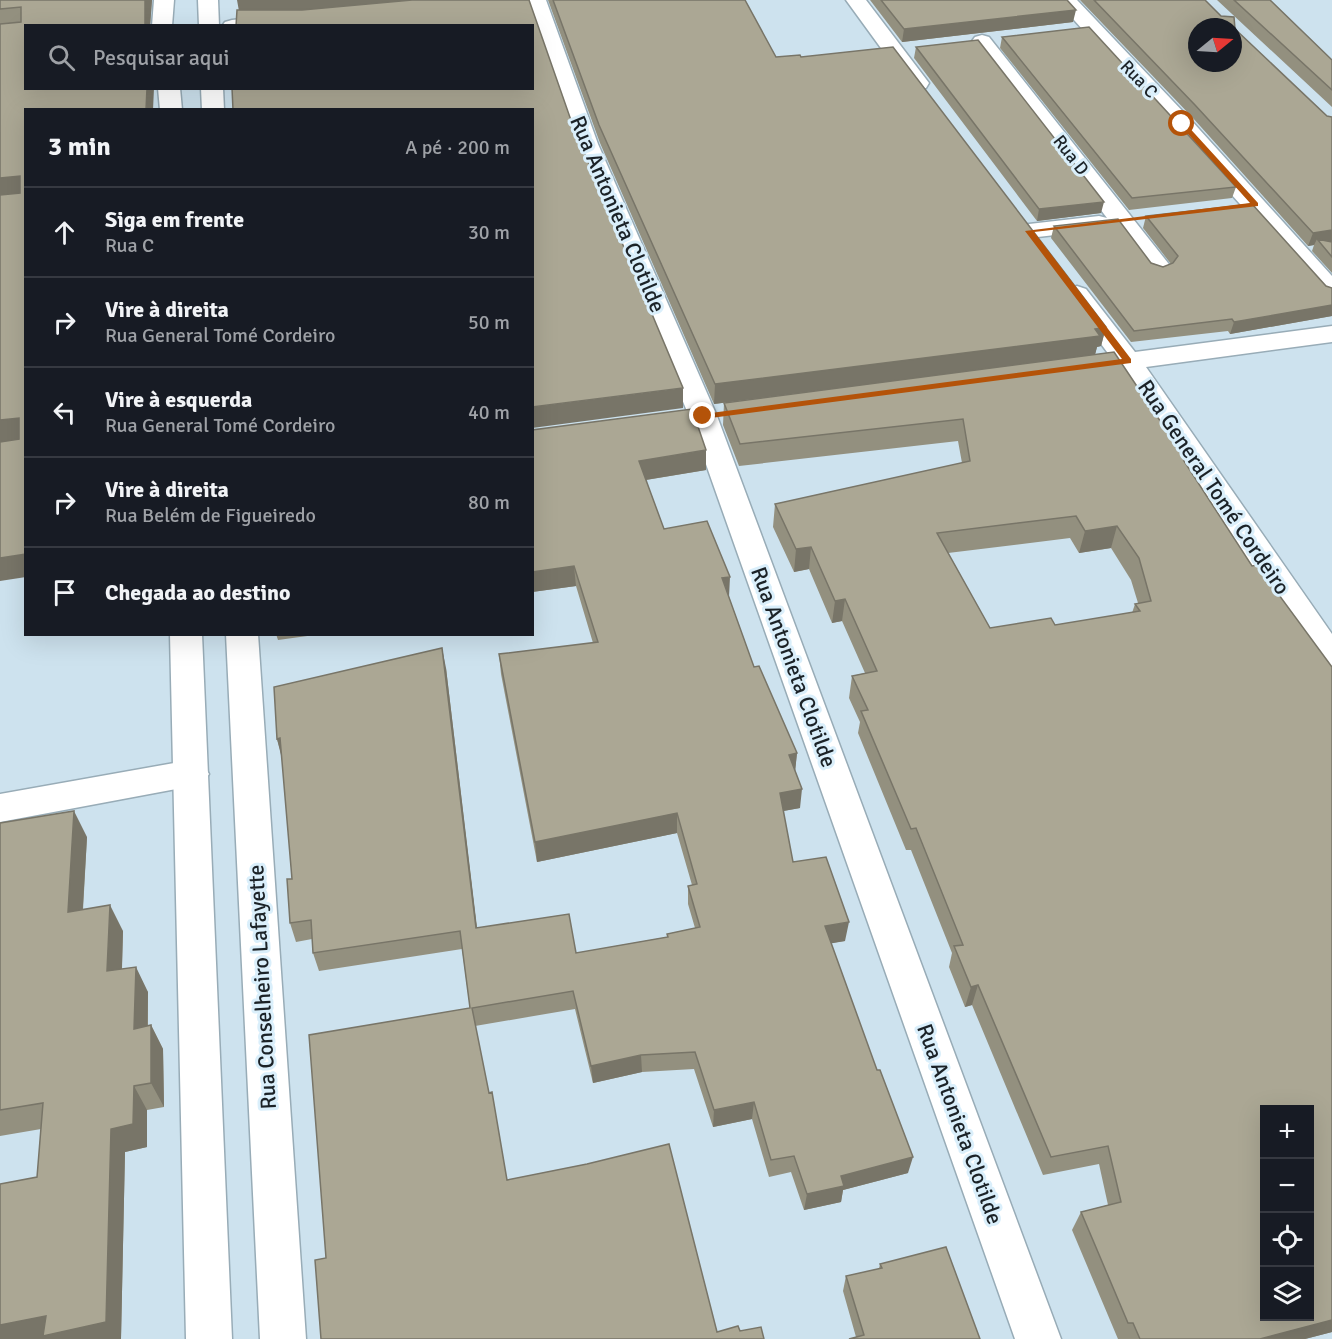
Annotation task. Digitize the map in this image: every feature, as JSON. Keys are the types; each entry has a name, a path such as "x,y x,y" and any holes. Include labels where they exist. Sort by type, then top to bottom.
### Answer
{"street":[{"path":"162,24 164,0"},
{"path":"208,0 209,24"},
{"name":"Rua Antonieta Clotilde","path":"536,0 587,144 703,416 1038,1339"},
{"path":"856,0 905,50 930,98"},
{"name":"Rua C","path":"1066,0 1080,30 1256,205 1332,291"},
{"path":"252,24 301,19"},
{"name":"Rua D","path":"982,41 1133,219 1159,268"},
{"path":"169,90 171,108"},
{"path":"212,90 213,108"},
{"path":"1222,208 1256,205"},
{"path":"1029,230 1133,219"},
{"name":"Rua General Tomé Cordeiro","path":"1064,277 1128,361 1332,659"},
{"path":"1081,367 1332,334"},
{"path":"186,636 209,1339"},
{"name":"Rua Conselheiro Lafayette","path":"242,636 283,1339"},
{"path":"0,808 191,774"}],"building":[{"path":"0,0 145,0 145,24 24,24 24,90 147,90 146,108 24,108 24,554 0,558 0,442 19,439 19,418 0,420 0,195 20,193 20,176 0,178 0,24 21,22 21,7 0,9"},
{"path":"412,0 529,0 573,126 683,388 534,407 534,108 233,108 232,90 534,90 534,24 236,24 237,10 302,10"},
{"path":"553,0 745,0 776,57 800,55 801,57 893,47 1106,327 1095,329 1100,336 715,384 599,125"},
{"path":"881,0 1067,0 1076,10 904,29"},
{"path":"1094,0 1205,0 1221,16 1234,18 1188,18 1188,72 1242,72 1242,36 1327,116 1332,117 1332,230 1313,233"},
{"path":"1234,0 1270,0 1332,60 1332,90"},
{"path":"1089,27 1236,187 1132,198 1002,37"},
{"path":"978,40 1104,202 1039,209 916,47"},
{"path":"1252,204 1326,286 1332,288 1332,305 1234,322 1232,319 1134,331 1054,226 1118,219 1151,263 1163,267 1173,263 1178,256 1146,216"},
{"path":"1317,239 1332,242 1332,257"},
{"path":"1114,352 1187,461 1184,461 1252,566 1257,565 1332,667 1332,1320 1260,1339 1140,1339 1133,1323 1128,1323 1081,1212 1121,1202 1108,1146 1051,1157 978,985 971,987 954,946 963,945 916,828 911,829 861,711 868,710 852,676 877,671 845,599 835,601 811,547 796,549 775,504 970,461 963,419 740,444 724,403","holes":["1076,516 1085,531 1117,526 1139,558 1151,601 1135,604 1140,611 1055,625 1051,618 990,628 937,533"]},
{"path":"692,409 706,450 639,461 664,529 707,521 730,577 722,578 754,667 759,666 797,753 789,755 802,789 780,793 793,862 826,857 849,922 825,926 877,1070 880,1070 913,1157 841,1176 844,1186 807,1194 794,1156 771,1160 754,1102 714,1110 695,1052 641,1055 591,1066 573,991 472,1008 489,1093 492,1092 507,1180 669,1144 717,1332 738,1326 740,1331 761,1327 764,1339 321,1339 315,1260 326,1258 309,1035 470,1008 460,931 313,953 311,920 290,923 287,879 292,879 280,738 277,739 274,687 442,648 476,928 569,914 576,953 668,937 667,934 700,927 688,886 697,884 677,813 535,842 499,654 598,642 574,566 534,572 534,430"},
{"path":"74,811 68,912 110,905 107,971 136,967 134,1029 151,1025 151,1083 134,1086 133,1124 111,1129 106,1322 43,1336 46,1316 0,1325 0,1184 37,1177 43,1103 0,1110 0,823"},
{"path":"946,1247 980,1339 849,1339 864,1335 846,1276 882,1268 880,1264"}],"route":[{"path":"703,416 1128,361 1029,231 1256,205 1182,124"}]}
